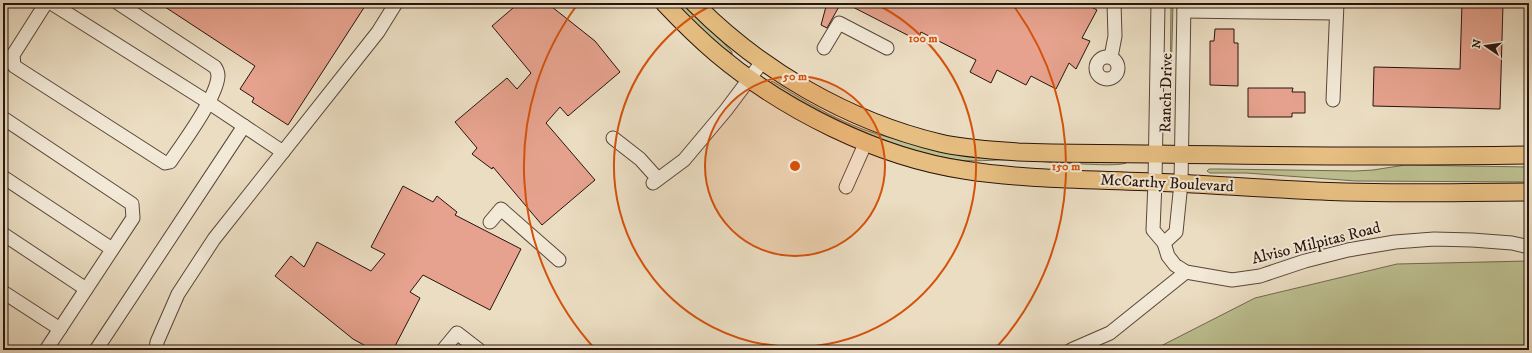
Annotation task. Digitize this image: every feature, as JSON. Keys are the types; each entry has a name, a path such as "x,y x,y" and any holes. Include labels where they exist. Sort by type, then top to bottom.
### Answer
{"main road":[{"name":"McCarthy Boulevard","path":"664,3 712,49 750,79 814,119 866,142 907,157 963,170 1047,178 1181,183 1346,192 1529,192"},
{"name":"McCarthy Boulevard","path":"694,3 732,38 762,62 825,99 888,127 941,143 967,148 1053,153 1182,155 1378,157 1529,155"}],"street":[{"path":"46,3 13,55 14,66 165,162 170,162 208,102 216,86 219,74 215,67 118,3"},
{"path":"51,3 208,102 282,152"},
{"path":"155,347 178,294 214,239 378,32 396,3"},
{"path":"1111,57 1115,36 1114,3"},
{"name":"Ranch Drive","path":"1158,3 1153,230 1164,243 1168,256 1175,265 1186,272"},
{"path":"1184,7 1336,8 1333,100"},
{"name":"Ranch Drive","path":"1164,243 1176,232 1181,183 1184,7"},
{"path":"824,48 839,23 887,48"},
{"path":"613,138 640,158 656,181 684,160 726,110 762,62"},
{"path":"3,118 132,204 133,218 46,350"},
{"path":"96,350 244,126"},
{"path":"846,187 866,142"},
{"path":"3,176 112,249"},
{"path":"490,222 502,209 559,260"},
{"path":"3,234 86,289"},
{"name":"Alviso Milpitas Road","path":"1186,272 1206,277 1232,280 1260,276 1305,261 1348,250 1395,242 1434,239 1512,243 1529,247"},
{"path":"1071,350 1110,333 1186,272"},
{"path":"3,292 60,329"},
{"path":"443,350 456,333 479,350"}],"green space":[{"path":"674,3 686,3 732,52 732,54 718,44"},
{"path":"1171,3 1173,3 1170,120"},
{"path":"772,81 815,107 845,122 876,134 892,138 1126,163 1104,165 1021,160 966,161 927,154 903,147 857,129 813,107 770,83"},
{"path":"1405,165 1529,167 1529,182 1356,181 1246,173 1210,173 1207,171 1209,169 1219,169 1355,171"},
{"path":"1529,261 1529,350 1153,350 1255,298 1397,264"}],"building":[{"path":"159,3 367,3 288,125 252,102 254,98 240,89 255,66"},
{"path":"506,3 547,3 595,41 620,72 568,116 560,107 546,123 595,180 542,225 493,167 492,169 472,154 477,148 455,122 507,78 517,89 531,73 492,26 513,8"},
{"path":"827,3 841,3 827,28 821,25"},
{"path":"845,3 1084,3 1097,10 1082,38 1090,41 1076,69 1069,63 1056,89 1031,76 1026,85 997,70 991,83 970,72 976,60 921,32 917,40"},
{"path":"1462,3 1503,4 1500,109 1373,106 1374,67 1460,69"},
{"path":"1215,29 1234,29 1234,43 1238,43 1238,86 1210,85 1210,41 1214,41"},
{"path":"1248,88 1293,88 1292,92 1305,92 1305,113 1292,113 1292,117 1248,117"},
{"path":"403,186 433,202 437,196 457,212 455,215 521,249 490,310 423,275 410,292 420,298 393,350 373,350 353,339 275,276 291,256 304,267 317,242 371,271 385,254 371,247"}]}
